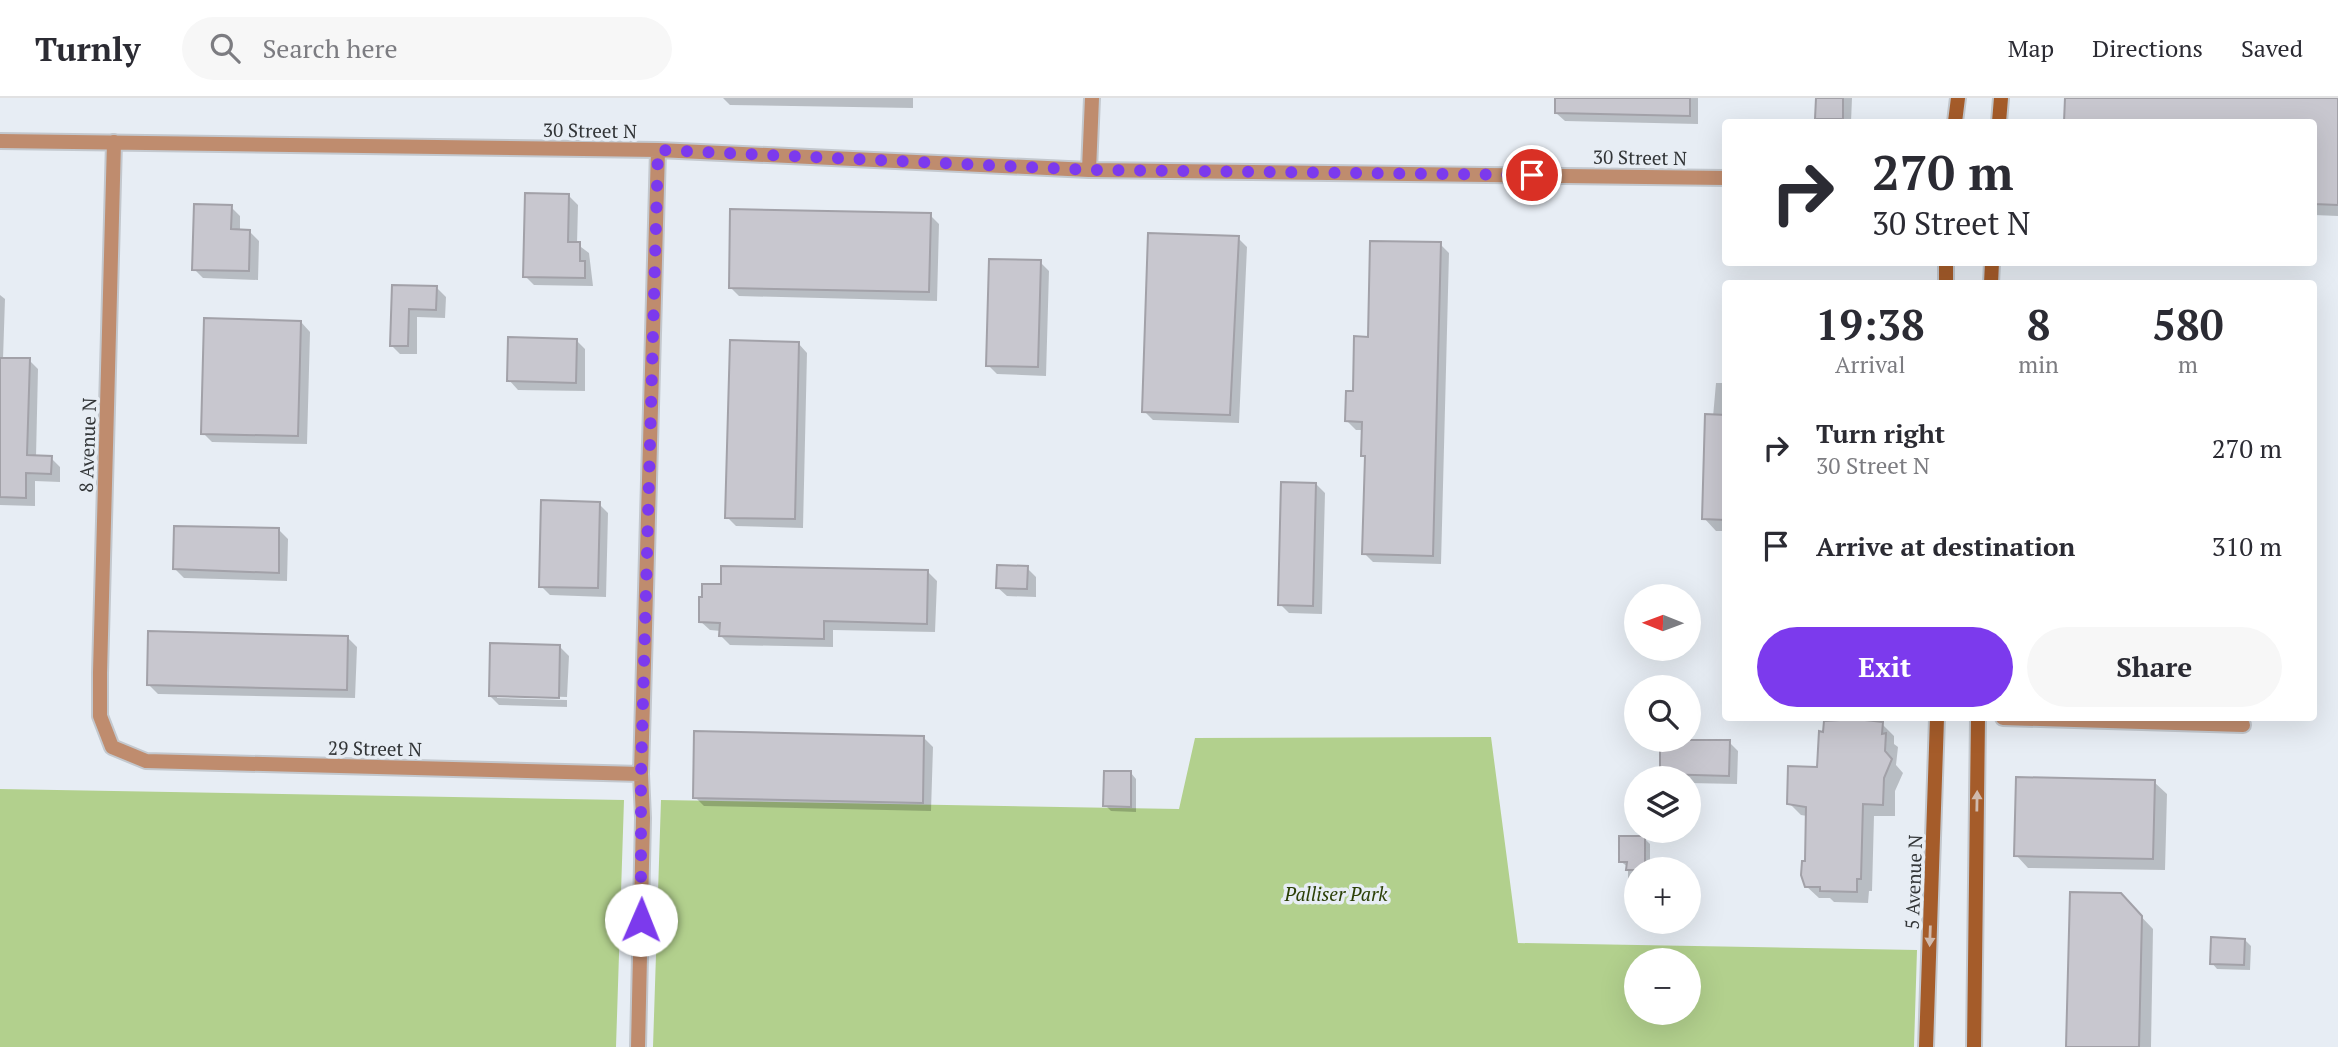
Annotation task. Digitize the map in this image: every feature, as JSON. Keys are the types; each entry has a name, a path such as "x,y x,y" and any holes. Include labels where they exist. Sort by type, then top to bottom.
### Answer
{"main road":[{"path":"1955,119 1958,98"},
{"path":"1999,119 2001,98"},
{"name":"5 Avenue N","path":"1927,1047 1937,721"},
{"path":"1974,1047 1978,721"}],"street":[{"path":"1089,170 1092,98"},
{"name":"30 Street N","path":"0,141 658,150 1089,170 1722,177"},
{"name":"8 Avenue N","path":"111,747 100,716 100,673 114,142"},
{"path":"638,1047 643,818 641,774 658,150"},
{"path":"2106,721 2242,725"},
{"name":"29 Street N","path":"111,747 146,761 641,774"}],"green space":[{"name":"Palliser Park","path":"1491,737 1518,943 1917,950 1914,1047 653,1047 661,800 1179,809 1195,738"},
{"path":"0,789 624,800 616,1047 0,1047"}],"building":[{"path":"1555,98 1690,98 1690,116 1555,113"},
{"path":"1816,98 1843,98 1843,119 1815,119"},
{"path":"2065,98 2338,98 2338,205 2317,204 2317,119 2064,119"},
{"path":"525,193 569,194 568,242 580,242 580,261 585,261 585,278 523,277"},
{"path":"194,204 232,205 231,229 250,230 249,271 192,270"},
{"path":"730,209 931,213 929,292 729,288"},
{"path":"1148,233 1239,236 1230,415 1142,412"},
{"path":"1370,241 1441,242 1433,556 1362,554 1365,456 1361,456 1362,422 1345,421 1346,391 1353,391 1354,336 1368,337"},
{"path":"989,259 1041,260 1038,367 986,366"},
{"path":"392,285 437,286 436,310 409,309 408,346 390,346"},
{"path":"204,318 301,321 298,436 201,434"},
{"path":"508,337 577,339 576,383 507,381"},
{"path":"730,340 799,342 795,519 725,518"},
{"path":"0,358 30,358 27,455 52,456 51,474 26,473 26,498 0,497"},
{"path":"1705,414 1722,415 1722,520 1702,519"},
{"path":"1281,482 1316,483 1313,606 1278,605"},
{"path":"541,500 600,502 598,588 539,587"},
{"path":"174,526 279,528 279,573 173,569"},
{"path":"997,565 1028,566 1027,589 996,588"},
{"path":"721,566 928,570 927,624 824,621 824,639 719,636 720,623 699,622 699,597 702,597 702,584 721,584"},
{"path":"148,631 348,636 347,690 147,685"},
{"path":"490,643 560,645 559,698 489,696"},
{"path":"1824,721 1883,722 1882,734 1886,733 1885,751 1892,759 1884,778 1883,805 1863,804 1861,879 1857,879 1857,892 1820,891 1820,887 1805,887 1801,875 1802,861 1805,861 1806,807 1787,804 1788,766 1817,767 1819,731 1823,732"},
{"path":"694,731 924,736 923,803 693,798"},
{"path":"1701,740 1730,740 1729,776 1701,775 1701,766 1660,766 1660,752 1701,752"},
{"path":"1104,771 1131,771 1131,807 1103,806"},
{"path":"2016,777 2155,780 2153,859 2014,856"},
{"path":"1619,836 1624,836 1624,843 1645,843 1645,857 1624,857 1624,862 1619,862"},
{"path":"2070,892 2121,893 2142,916 2139,1047 2066,1047"},
{"path":"2211,937 2245,939 2244,965 2210,964"}],"route":[{"path":"641,920 641,774 658,150 1089,170 1532,175"}]}
